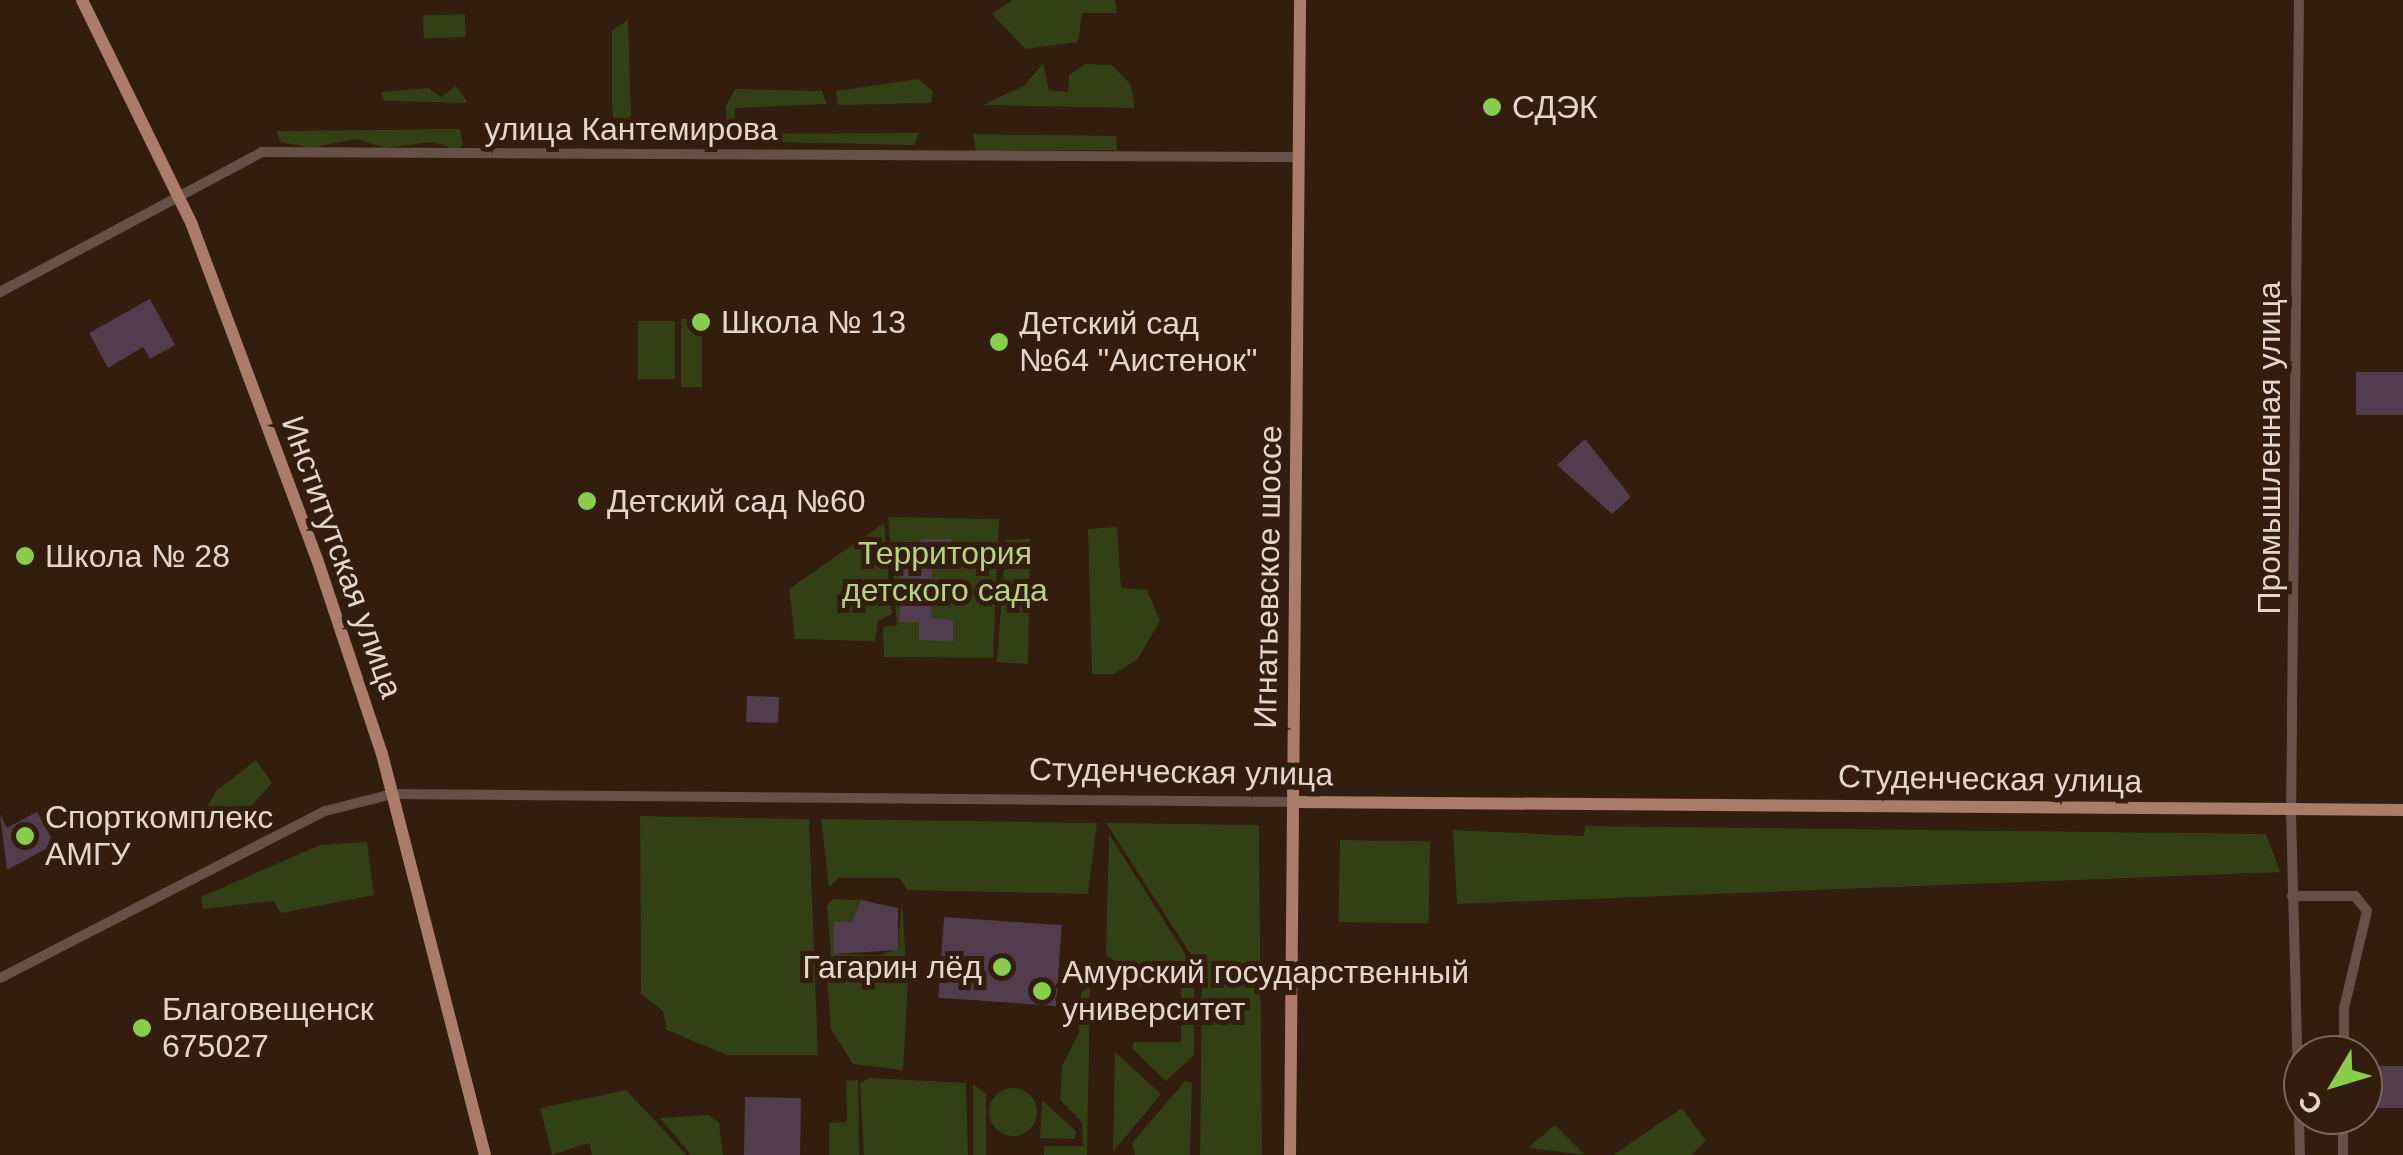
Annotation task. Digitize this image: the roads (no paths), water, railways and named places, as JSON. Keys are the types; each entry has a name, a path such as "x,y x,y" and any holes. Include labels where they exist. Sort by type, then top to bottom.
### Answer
{"main road":[{"name":"Институтская улица","path":"82,0 178,192 317,558 392,794 486,1155"},
{"name":"Игнатьевское шоссе","path":"1290,1155 1297,802 1289,596 1300,0"},
{"name":"Студенческая улица","path":"1297,802 2403,810"}],"street":[{"name":"Промышленная улица","path":"2300,0 2290,812 2300,1155"},
{"name":"улица Кантемирова","path":"0,292 178,192 262,152 1298,156"},
{"name":"Студенческая улица","path":"0,978 325,811 392,794 1297,802"},
{"path":"2292,896 2356,896 2368,911 2344,1008 2344,1035"}],"place":[{"name":"СДЭК","path":"1492,107"},
{"name":"Школа № 13","path":"701,322"},
{"name":"Детский сад №64 \"Аистенок\"","path":"999,342"},
{"name":"Детский сад №60","path":"587,501"},
{"name":"Школа № 28","path":"25,556"},
{"name":"Спорткомплекс АМГУ","path":"25,836"},
{"name":"Гагарин лёд","path":"1002,967"},
{"name":"Амурский государственный университет","path":"1042,991"},
{"name":"Благовещенск 675027","path":"142,1028"}],"park label":[{"name":"Территория детского сада","path":"945,572"}]}
